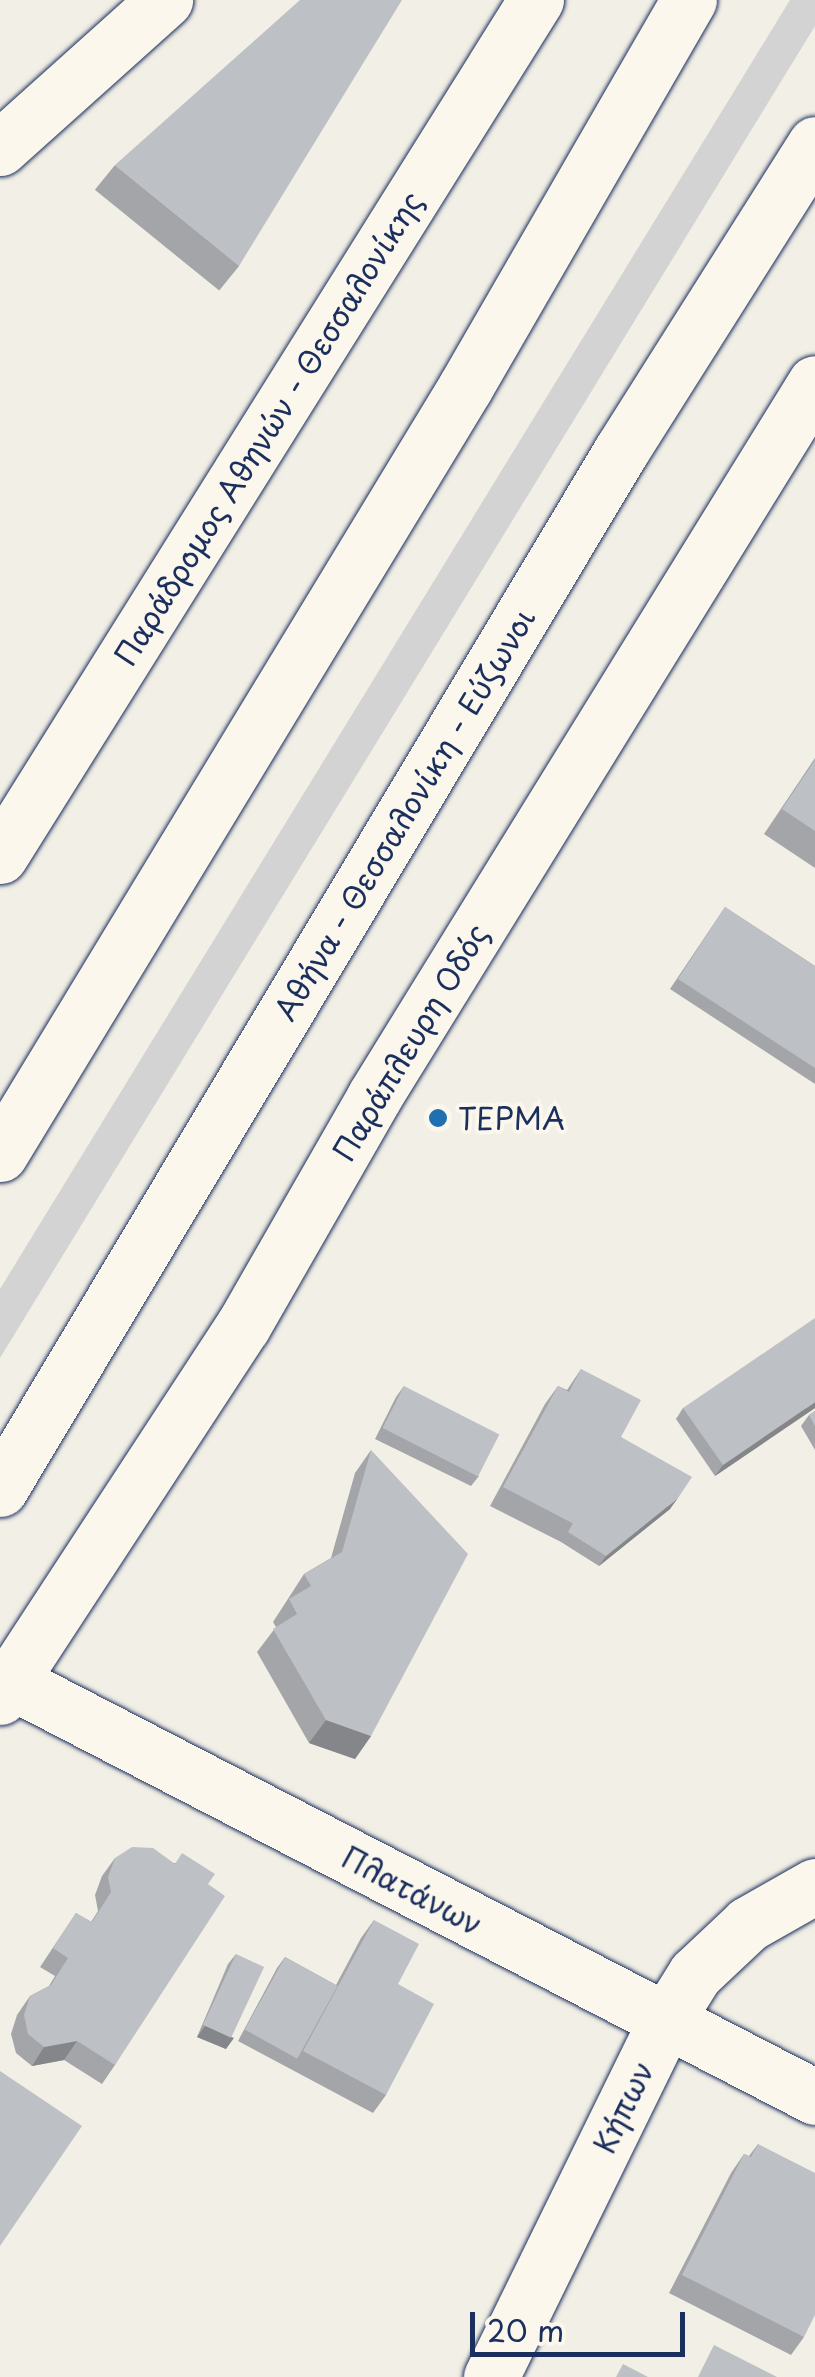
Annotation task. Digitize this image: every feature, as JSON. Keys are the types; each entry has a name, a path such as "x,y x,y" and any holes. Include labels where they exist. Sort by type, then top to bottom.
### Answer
{"main road":[{"path":"0,148 165,0"},
{"name":"Παράδρομος Αθηνών - Θεσσαλονίκης","path":"0,856 536,0"},
{"path":"0,1154 466,386 689,0"},
{"name":"Αθήνα - Θεσσαλονίκη - Εύζωνοι","path":"0,1489 621,451 815,144"},
{"name":"Παράπλευρη Οδός","path":"5,1689 244,1326 374,1097 815,383"},
{"name":"Πλατάνων","path":"5,1689 815,2098"},
{"name":"Κήπων","path":"491,2377 664,2022 695,1974 748,1924 815,1886"}],"shaded area":[{"path":"790,0 815,0 815,26 0,1358 0,1289"}],"building":[{"path":"300,0 402,0 239,266 115,165"},
{"path":"815,760 815,831 782,809"},
{"path":"725,907 815,966 815,1068 678,979"},
{"path":"815,1318 815,1402 723,1465 683,1408"},
{"path":"581,1369 641,1400 574,1524 503,1487 558,1386 569,1392"},
{"path":"404,1386 499,1435 478,1476 383,1428"},
{"path":"621,1437 692,1477 678,1498 606,1556 568,1532"},
{"path":"371,1450 468,1554 371,1736 326,1720 273,1629 297,1614 289,1599 311,1586 304,1574 342,1552"},
{"path":"132,1847 153,1848 175,1864 182,1853 215,1874 208,1884 225,1896 115,2065 77,2041 44,2047 28,2034 24,2015 30,1996 51,1985 68,1958 53,1948 76,1913 92,1922 111,1892 108,1877 115,1858"},
{"path":"374,1920 419,1944 398,1984 434,2004 386,2095 303,2051"},
{"path":"236,1954 264,1967 231,2038 203,2025"},
{"path":"285,1957 337,1986 297,2059 245,2030"},
{"path":"0,2071 82,2126 0,2246"},
{"path":"758,2144 815,2173 815,2315 804,2337 682,2275 744,2154 751,2157"},
{"path":"714,2345 777,2377 698,2377"},
{"path":"623,2364 648,2377 616,2377"}],"place":[{"name":"ΤΕΡΜΑ","path":"438,1118"}]}
